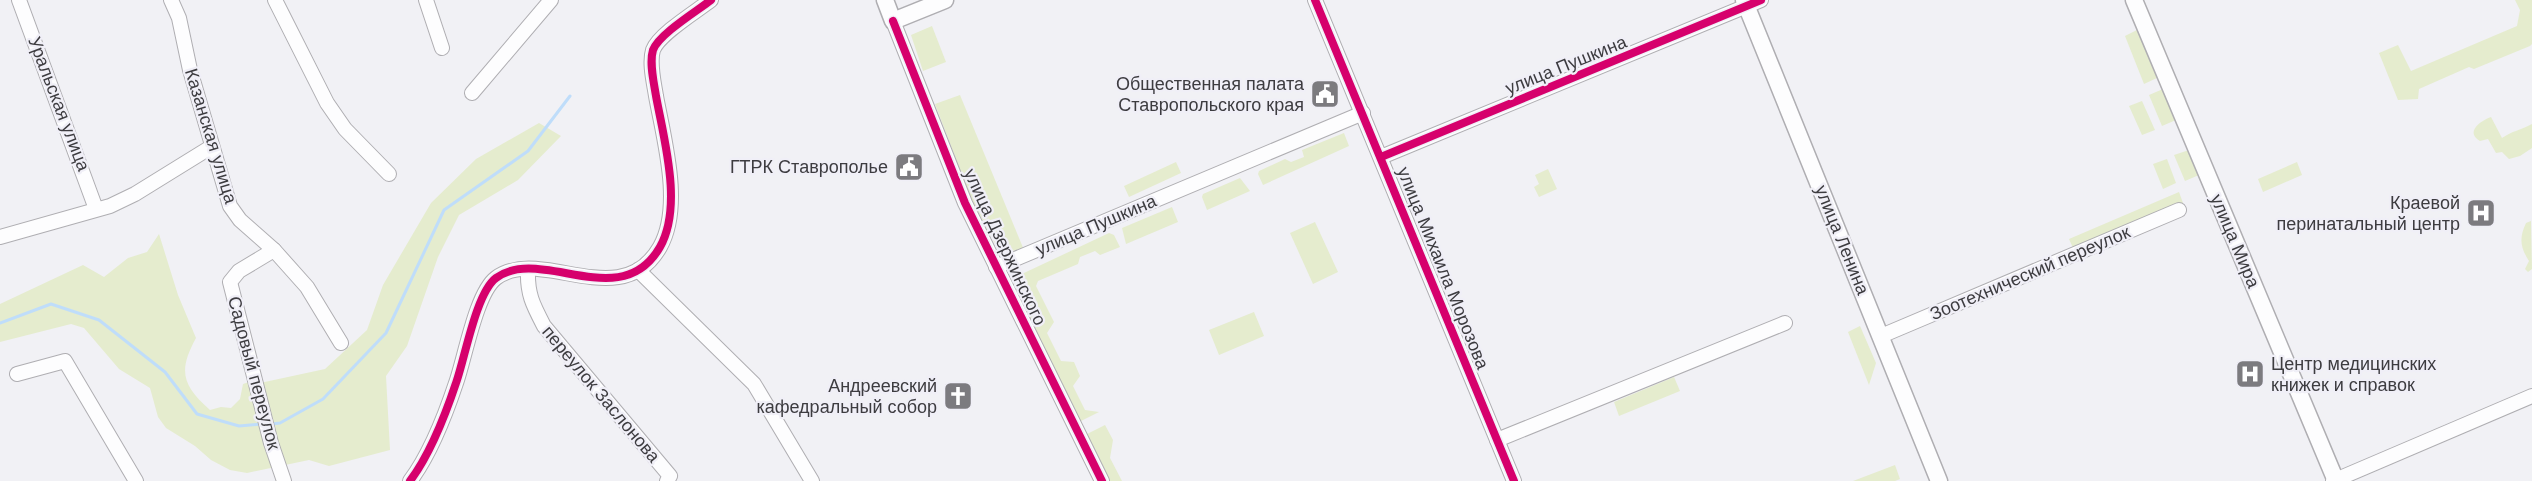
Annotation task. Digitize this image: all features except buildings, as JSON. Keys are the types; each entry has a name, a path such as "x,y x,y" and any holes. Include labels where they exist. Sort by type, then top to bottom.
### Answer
{"main road":[{"name":"улица Дзержинского","path":"885,0 893,21"},
{"path":"893,21 945,0"},
{"name":"улица Мира","path":"2134,0 2335,481"},
{"name":"улица Ленина","path":"1750,2 1939,481"}],"street":[{"name":"Уральская улица","path":"19,0 96,209"},
{"name":"Казанская улица","path":"171,0 179,18 190,70 230,206 240,220 274,250 307,287 341,343"},
{"path":"274,0 327,103 339,121 389,174"},
{"path":"426,0 442,48"},
{"path":"472,93 551,0"},
{"path":"410,481 427,453 442,421 487,288 495,279 504,273 528,270 601,278 616,277 638,270 659,248 670,219 669,179 653,78 653,51 660,40 711,0"},
{"name":"улица Михаила Морозова","path":"1315,0 1515,481"},
{"name":"улица Пушкина","path":"1381,157 1750,2"},
{"name":"улица Дзержинского","path":"893,21 959,188 1102,481"},
{"name":"улица Пушкина","path":"996,267 1363,113"},
{"path":"0,237 96,209 135,194 211,147"},
{"name":"Зоотехнический переулок","path":"1881,336 2179,210"},
{"name":"Садовый переулок","path":"274,250 239,271 231,282 271,443 284,481"},
{"name":"переулок Заслонова","path":"528,270 527,288 530,300 544,326 670,476 667,481"},
{"path":"638,270 754,384 812,481"},
{"path":"1497,440 1785,323"},
{"path":"17,374 65,361 136,481"},
{"path":"2335,481 2532,396"}],"green space":[{"path":"2515,0 2532,0 2532,44 2530,46 2474,69 2469,67 2419,89 2418,99 2398,100 2379,53 2398,45 2411,71 2517,26 2520,10"},
{"path":"932,26 946,62 923,71 911,35"},
{"path":"2139,29 2159,77 2144,84 2125,36"},
{"path":"2163,89 2176,120 2162,126 2149,95"},
{"path":"960,95 1024,250 1007,251 995,244 970,196 935,104"},
{"path":"2142,101 2155,130 2142,135 2129,106"},
{"path":"2491,117 2502,138 2532,124 2532,148 2520,156 2509,159 2502,152 2496,153 2488,139 2480,141 2476,138 2474,131 2476,127"},
{"path":"539,123 561,136 518,180 459,215 438,257 407,346 386,376 390,450 329,466 309,460 247,473 230,470 211,460 195,446 166,428 158,417 150,388 119,369 84,328 71,324 0,342 0,304 83,265 104,277 128,258 147,252 159,234 178,295 196,338 185,369 189,385 193,393 210,410 221,407 231,408 240,399 243,384 252,381 260,383 325,369 367,330 383,285 431,203 476,159"},
{"path":"1344,133 1349,146 1263,185 1259,171 1285,159 1291,162 1304,157 1302,150"},
{"path":"2189,150 2199,175 2185,181 2174,155"},
{"path":"2167,159 2176,183 2163,189 2153,164"},
{"path":"1176,162 1181,173 1129,197 1124,186"},
{"path":"2297,162 2302,175 2263,192 2258,179"},
{"path":"1548,169 1557,189 1539,197 1534,187 1539,184 1535,175"},
{"path":"1240,178 1250,191 1207,210 1203,194"},
{"path":"2179,192 2183,203 2073,248 2069,239"},
{"path":"1172,207 1178,222 1126,244 1122,228"},
{"path":"2531,221 2532,269 2528,272 2525,269 2529,261 2522,247 2522,233 2526,223"},
{"path":"1315,222 1338,272 1313,284 1290,233"},
{"path":"1109,233 1114,235 1120,247 1100,255 1095,251 1080,257 1078,264 1038,281 1036,286 1054,322 1047,333 1061,361 1074,362 1080,376 1073,386 1085,410 1099,412 1077,423 1007,281"},
{"path":"1254,312 1264,336 1219,355 1209,330"},
{"path":"1860,326 1876,363 1869,385 1848,332"},
{"path":"1674,377 1680,391 1619,416 1614,402"},
{"path":"1105,425 1113,440 1110,458 1122,481 1106,481 1083,436"},
{"path":"1895,465 1900,479 1895,481 1853,481"}],"waterway":[{"path":"271,424 280,423 323,399 386,333 444,210 528,151 570,96"},
{"path":"0,323 51,304 99,320 165,372 197,414 239,426 261,424"}],"cycle path":[{"path":"410,481 437,434 456,383 477,311 489,286 496,278 514,270 535,269 603,278 624,276 644,267 660,247 667,231 671,193 667,152 652,73 653,50 663,37 679,23 711,0"},
{"path":"1315,0 1514,481"},
{"path":"1381,157 1761,0"},
{"path":"893,21 965,203 1102,481"}],"place":[{"name":"Общественная палата Ставропольского края","path":"1325,94"},
{"name":"ГТРК Ставрополье","path":"909,167"},
{"name":"Краевой перинатальный центр","path":"2481,213"},
{"name":"Центр медицинских книжек и справок","path":"2250,374"},
{"name":"Андреевский кафедральный собор","path":"958,396"}]}
